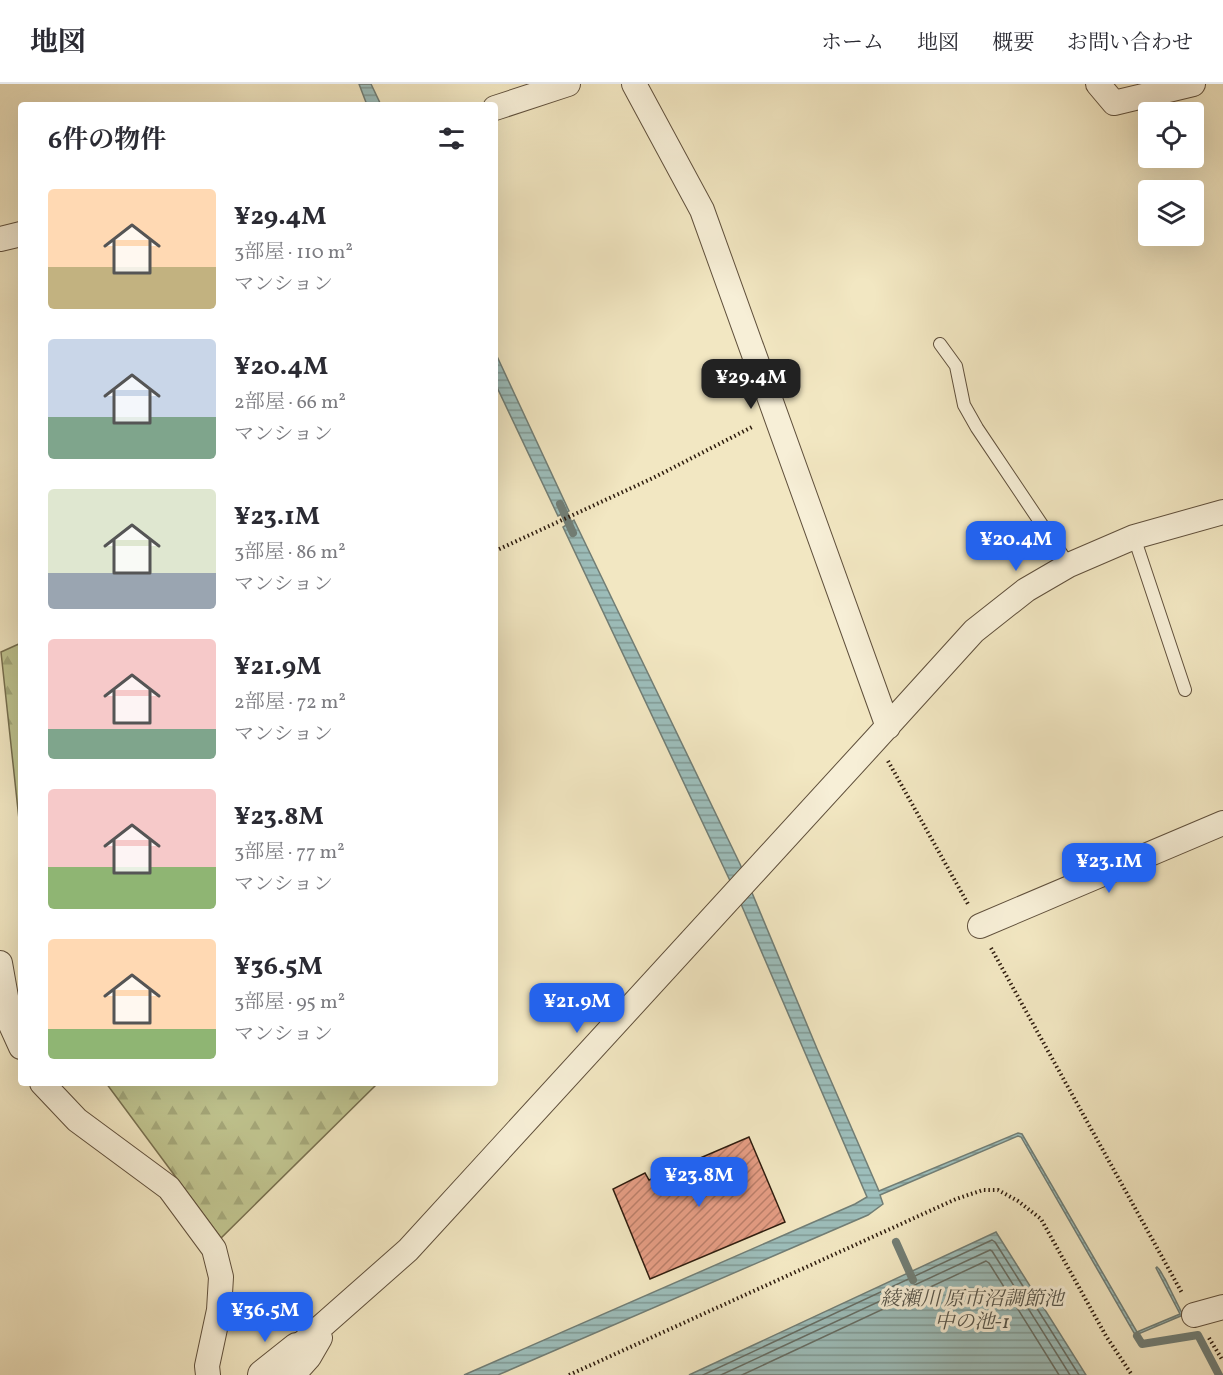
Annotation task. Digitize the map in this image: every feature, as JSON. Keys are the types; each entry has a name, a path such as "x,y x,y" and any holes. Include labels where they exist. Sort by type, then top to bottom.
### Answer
{"street":[{"path":"498,107 568,84"},
{"path":"634,84 702,210 776,415 882,733"},
{"path":"1098,84 1114,103 1193,84"},
{"path":"0,239 18,235"},
{"path":"263,1375 295,1362 331,1318 408,1250 974,631 1026,590 1069,565 1134,537 1223,512"},
{"path":"980,926 1223,823"},
{"path":"0,963 11,1025 18,1040"},
{"path":"45,1086 77,1120 169,1188 214,1249 221,1277 219,1310 207,1366 208,1375"},
{"path":"1194,1315 1223,1307"}],"lane":[{"path":"940,344 956,366 964,405 977,429 1069,565"},
{"path":"1134,537 1185,690"}],"path":[{"path":"498,550 653,478 776,415"},
{"path":"882,733 980,926 1194,1315"},
{"path":"569,1375 956,1199 983,1190 998,1190 1018,1201 1041,1219 1106,1336 1132,1375"}],"green space":[{"path":"18,644 18,810 1,652"},
{"path":"108,1086 375,1086 221,1238"}],"water":[{"path":"359,84 371,84 380,102 366,102"},
{"path":"498,358 569,511 558,516 498,389"},
{"path":"574,520 740,864 879,1191 1018,1133 1022,1134 1137,1332 1180,1314 1157,1267 1160,1271 1183,1315 1138,1334 1144,1344 1141,1345 1021,1137 1018,1136 880,1195 883,1204 868,1215 498,1375 464,1375 867,1197 741,904 563,527"},
{"name":"綾瀬川 原市沼調節池 中の池-1","path":"996,1232 1086,1375 689,1375"}],"building":[{"path":"749,1137 785,1222 650,1279 613,1189 645,1173 649,1180"}],"waterway":[{"path":"560,504 573,533"},
{"path":"896,1242 913,1280"},
{"path":"1137,1336 1142,1344 1198,1335 1219,1375"}]}
